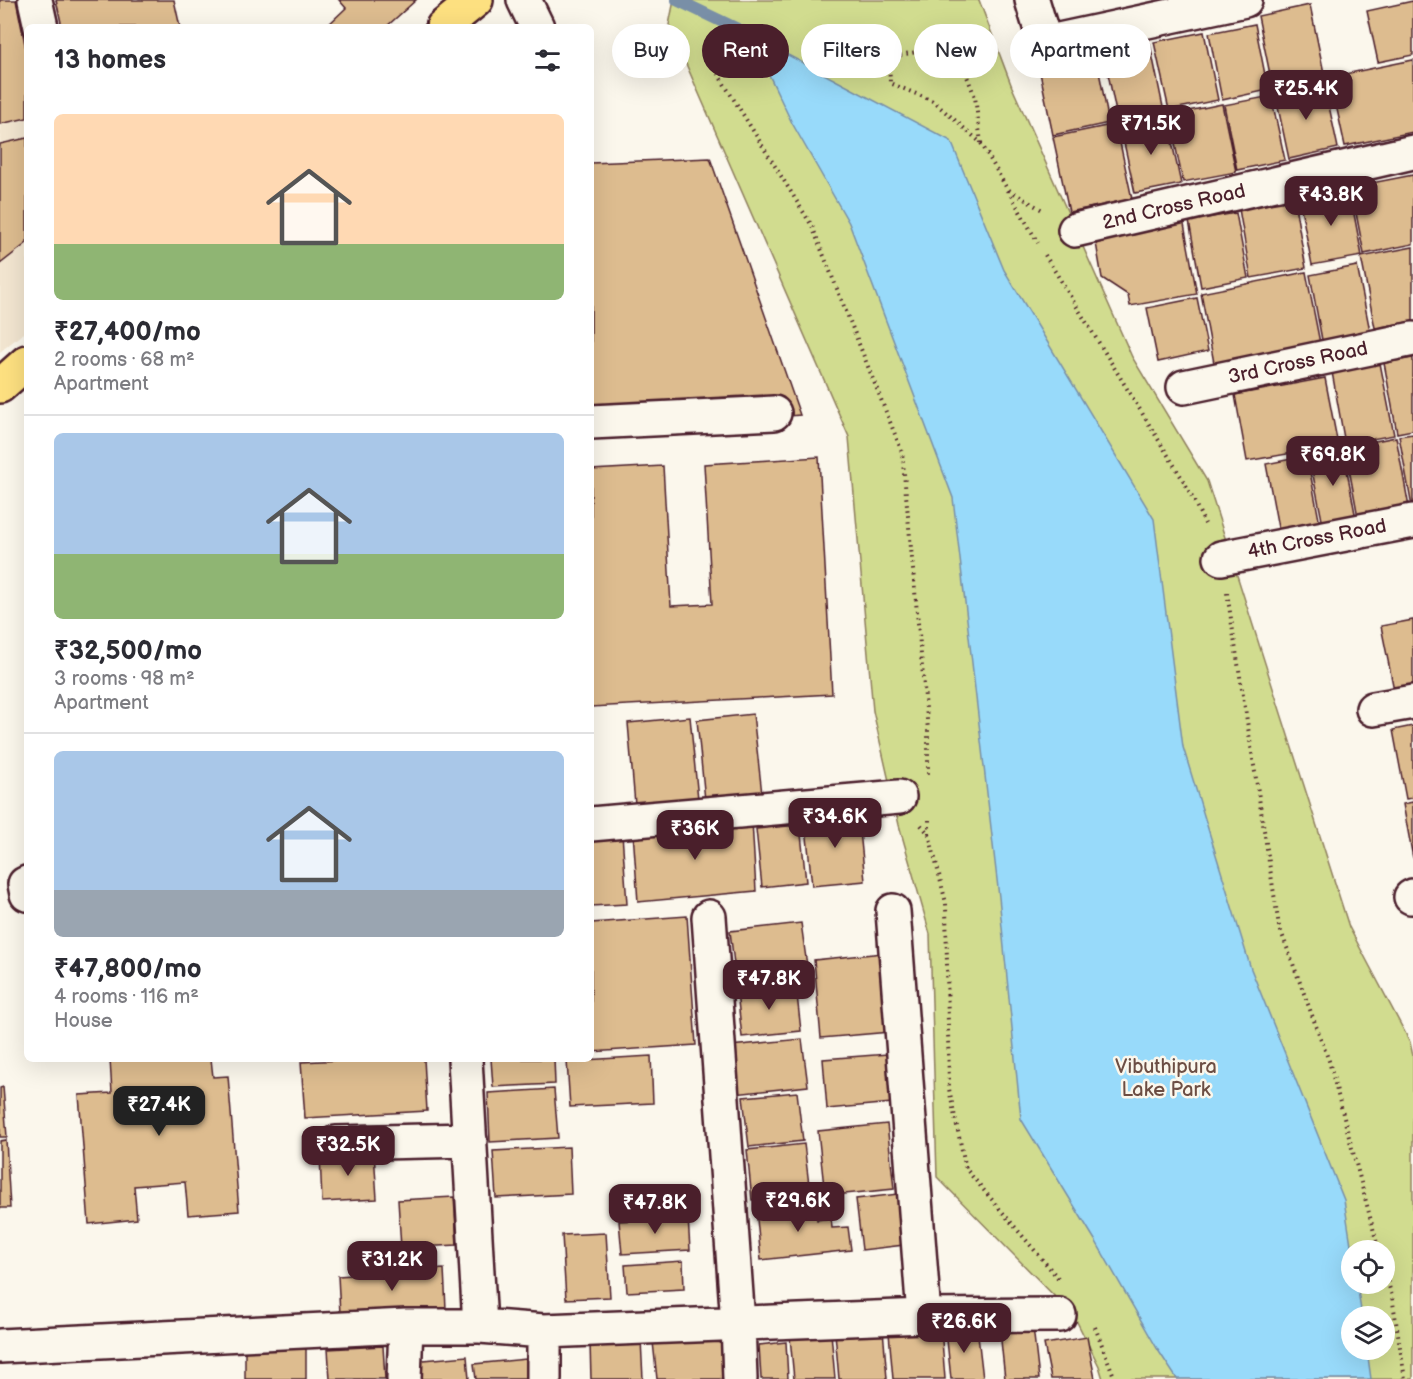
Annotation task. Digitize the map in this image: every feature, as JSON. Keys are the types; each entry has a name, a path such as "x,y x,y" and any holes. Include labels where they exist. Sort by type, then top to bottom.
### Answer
{"main road":[{"path":"447,24 476,0"},
{"path":"0,386 24,365"}],"street":[{"path":"35,0 40,24"},
{"path":"524,0 536,24"},
{"path":"1032,0 1045,43 1245,0"},
{"name":"2nd Cross Road","path":"1075,230 1413,152"},
{"name":"3rd Cross Road","path":"1184,387 1413,339"},
{"path":"594,422 774,413"},
{"name":"4th Cross Road","path":"1221,558 1413,521"},
{"path":"1373,709 1413,702"},
{"path":"594,824 899,797"},
{"path":"893,911 924,1316"},
{"path":"709,917 740,1379"},
{"path":"465,1062 480,1326"},
{"path":"336,1143 470,1140"},
{"path":"0,1346 406,1326 480,1326 544,1331 924,1316 1059,1315"},
{"path":"405,1379 406,1326"},
{"path":"544,1331 544,1379"}],"path":[{"path":"981,143 975,97 955,45 889,57 890,83 933,101 981,143 1051,266 1185,483 1221,558 1279,926 1329,1061 1376,1240"},
{"path":"721,78 812,226 902,452 928,730 928,776"},
{"path":"899,797 929,834"},
{"path":"929,811 929,834 946,903 949,1089 966,1169 1061,1282"},
{"path":"1391,1294 1405,1379"},
{"path":"1091,1317 1115,1379"}],"shaded area":[{"path":"0,0 52,0 57,24 24,24 24,332 0,352"}],"green space":[{"name":"Vibuthipura Lake Park","path":"674,0 979,0 988,24 914,24 914,78 998,78 998,50 1012,87 1132,357 1207,481 1349,927 1410,1042 1413,1056 1413,1379 1103,1379 1099,1366 1074,1316 937,1177 930,934 899,825 873,711 849,437 690,73 690,24 669,24"}],"water":[{"path":"789,56 801,62 801,78 832,78 951,141 1004,270 1154,519 1183,747 1251,969 1344,1200 1350,1240 1341,1240 1341,1294 1359,1294 1360,1306 1341,1306 1341,1360 1368,1360 1371,1379 1177,1379 1021,1119 999,897 953,498 849,223 792,123 771,78 789,78"}],"building":[{"path":"0,0 16,0 24,39 24,119 0,124"},
{"path":"56,0 174,0 179,24 61,24"},
{"path":"339,0 416,0 389,24 329,24 346,8"},
{"path":"1413,1 1413,55 1378,62 1367,11"},
{"path":"1310,5 1325,78 1273,89 1258,16"},
{"path":"1255,24 1268,90 1222,100 1209,33"},
{"path":"1204,32 1218,100 1169,110 1154,42"},
{"path":"1151,49 1164,112 1118,122 1109,78 1151,78"},
{"path":"1413,60 1413,132 1345,146 1330,77"},
{"path":"1041,78 1100,78 1109,123 1053,135"},
{"path":"1324,83 1338,148 1289,159 1275,93"},
{"path":"1271,96 1285,160 1237,170 1224,105"},
{"path":"1222,104 1236,172 1183,182 1169,115"},
{"path":"1167,119 1181,184 1135,193 1121,129"},
{"path":"1116,124 1132,199 1069,212 1053,137"},
{"path":"24,139 24,245 0,264 0,144"},
{"path":"710,158 800,415 594,432 594,163"},
{"path":"1413,175 1413,244 1364,254 1351,187"},
{"path":"1349,188 1362,256 1312,265 1299,198"},
{"path":"1294,200 1306,268 1251,278 1239,209"},
{"path":"1236,213 1248,278 1201,287 1189,221"},
{"path":"1183,219 1197,294 1130,306 1128,295 1102,278 1095,237"},
{"path":"1413,247 1413,321 1375,328 1361,257"},
{"path":"1357,266 1370,331 1322,340 1310,275"},
{"path":"1306,272 1320,343 1214,363 1201,293"},
{"path":"1197,298 1208,351 1158,362 1147,308"},
{"path":"1413,358 1413,430 1397,433 1384,363"},
{"path":"1380,363 1394,435 1345,444 1332,372"},
{"path":"1325,378 1338,445 1247,461 1235,395"},
{"path":"1413,434 1413,507 1412,507 1399,436"},
{"path":"1396,437 1409,507 1358,517 1345,447"},
{"path":"1343,449 1356,519 1323,525 1309,455"},
{"path":"1307,456 1320,525 1279,533 1266,464"},
{"path":"819,457 832,694 594,707 594,470 663,466 671,606 712,604 704,464"},
{"path":"1413,620 1413,692 1395,695 1381,626"},
{"path":"753,714 762,794 705,800 697,720"},
{"path":"690,717 698,799 635,804 628,723"},
{"path":"1413,726 1413,798 1406,799 1393,730"},
{"path":"1413,802 1413,858 1403,804"},
{"path":"858,811 865,881 812,886 805,817"},
{"path":"752,821 756,891 638,902 633,832"},
{"path":"800,825 806,882 762,887 756,829"},
{"path":"622,834 627,904 594,906 594,836"},
{"path":"687,916 696,1045 594,1052 594,923"},
{"path":"801,923 809,980 737,988 730,931"},
{"path":"883,953 890,1032 821,1038 814,960"},
{"path":"796,986 801,1031 742,1037 737,992"},
{"path":"802,1039 808,1086 735,1094 730,1046"},
{"path":"888,1054 892,1103 827,1109 823,1059"},
{"path":"651,1056 653,1103 570,1107 567,1062 594,1062 594,1059"},
{"path":"110,1062 211,1062 213,1077 228,1076 239,1211 188,1215 185,1182 134,1186 137,1219 89,1224 79,1095 112,1093"},
{"path":"301,1062 424,1062 427,1111 305,1118"},
{"path":"491,1062 554,1062 555,1084 493,1087"},
{"path":"3,1087 7,1137 0,1137 0,1088"},
{"path":"554,1089 558,1138 490,1142 488,1093"},
{"path":"797,1092 803,1141 749,1147 743,1097"},
{"path":"887,1124 894,1189 825,1196 818,1131"},
{"path":"6,1140 10,1208 0,1208 0,1141"},
{"path":"804,1144 810,1193 752,1200 747,1150"},
{"path":"569,1147 571,1194 496,1198 493,1151"},
{"path":"374,1152 377,1199 322,1202 320,1155"},
{"path":"898,1194 904,1245 862,1250 856,1199"},
{"path":"454,1197 457,1245 401,1248 398,1200"},
{"path":"815,1203 817,1220 831,1218 832,1228 848,1227 851,1250 761,1260 756,1209"},
{"path":"688,1217 690,1250 622,1254 619,1221"},
{"path":"606,1233 610,1297 566,1299 562,1235"},
{"path":"683,1261 684,1289 627,1292 625,1265"},
{"path":"444,1269 446,1309 340,1314 338,1276"},
{"path":"977,1327 983,1379 951,1379 946,1330"},
{"path":"1033,1327 1039,1379 1005,1379 1000,1331"},
{"path":"941,1328 945,1379 893,1379 889,1333"},
{"path":"883,1329 887,1379 839,1379 835,1333"},
{"path":"831,1333 835,1379 794,1379 790,1337"},
{"path":"1087,1337 1095,1379 1051,1379 1044,1344"},
{"path":"245,1338 306,1338 306,1379 245,1379"},
{"path":"725,1338 729,1379 657,1379 653,1342"},
{"path":"641,1340 643,1379 591,1379 590,1343"},
{"path":"786,1342 788,1379 761,1379 759,1345"},
{"path":"383,1346 385,1379 330,1379 328,1349"},
{"path":"467,1356 469,1379 415,1379 413,1361"},
{"path":"526,1359 528,1379 476,1379 474,1364"}],"waterway":[{"path":"677,0 727,24"}]}
